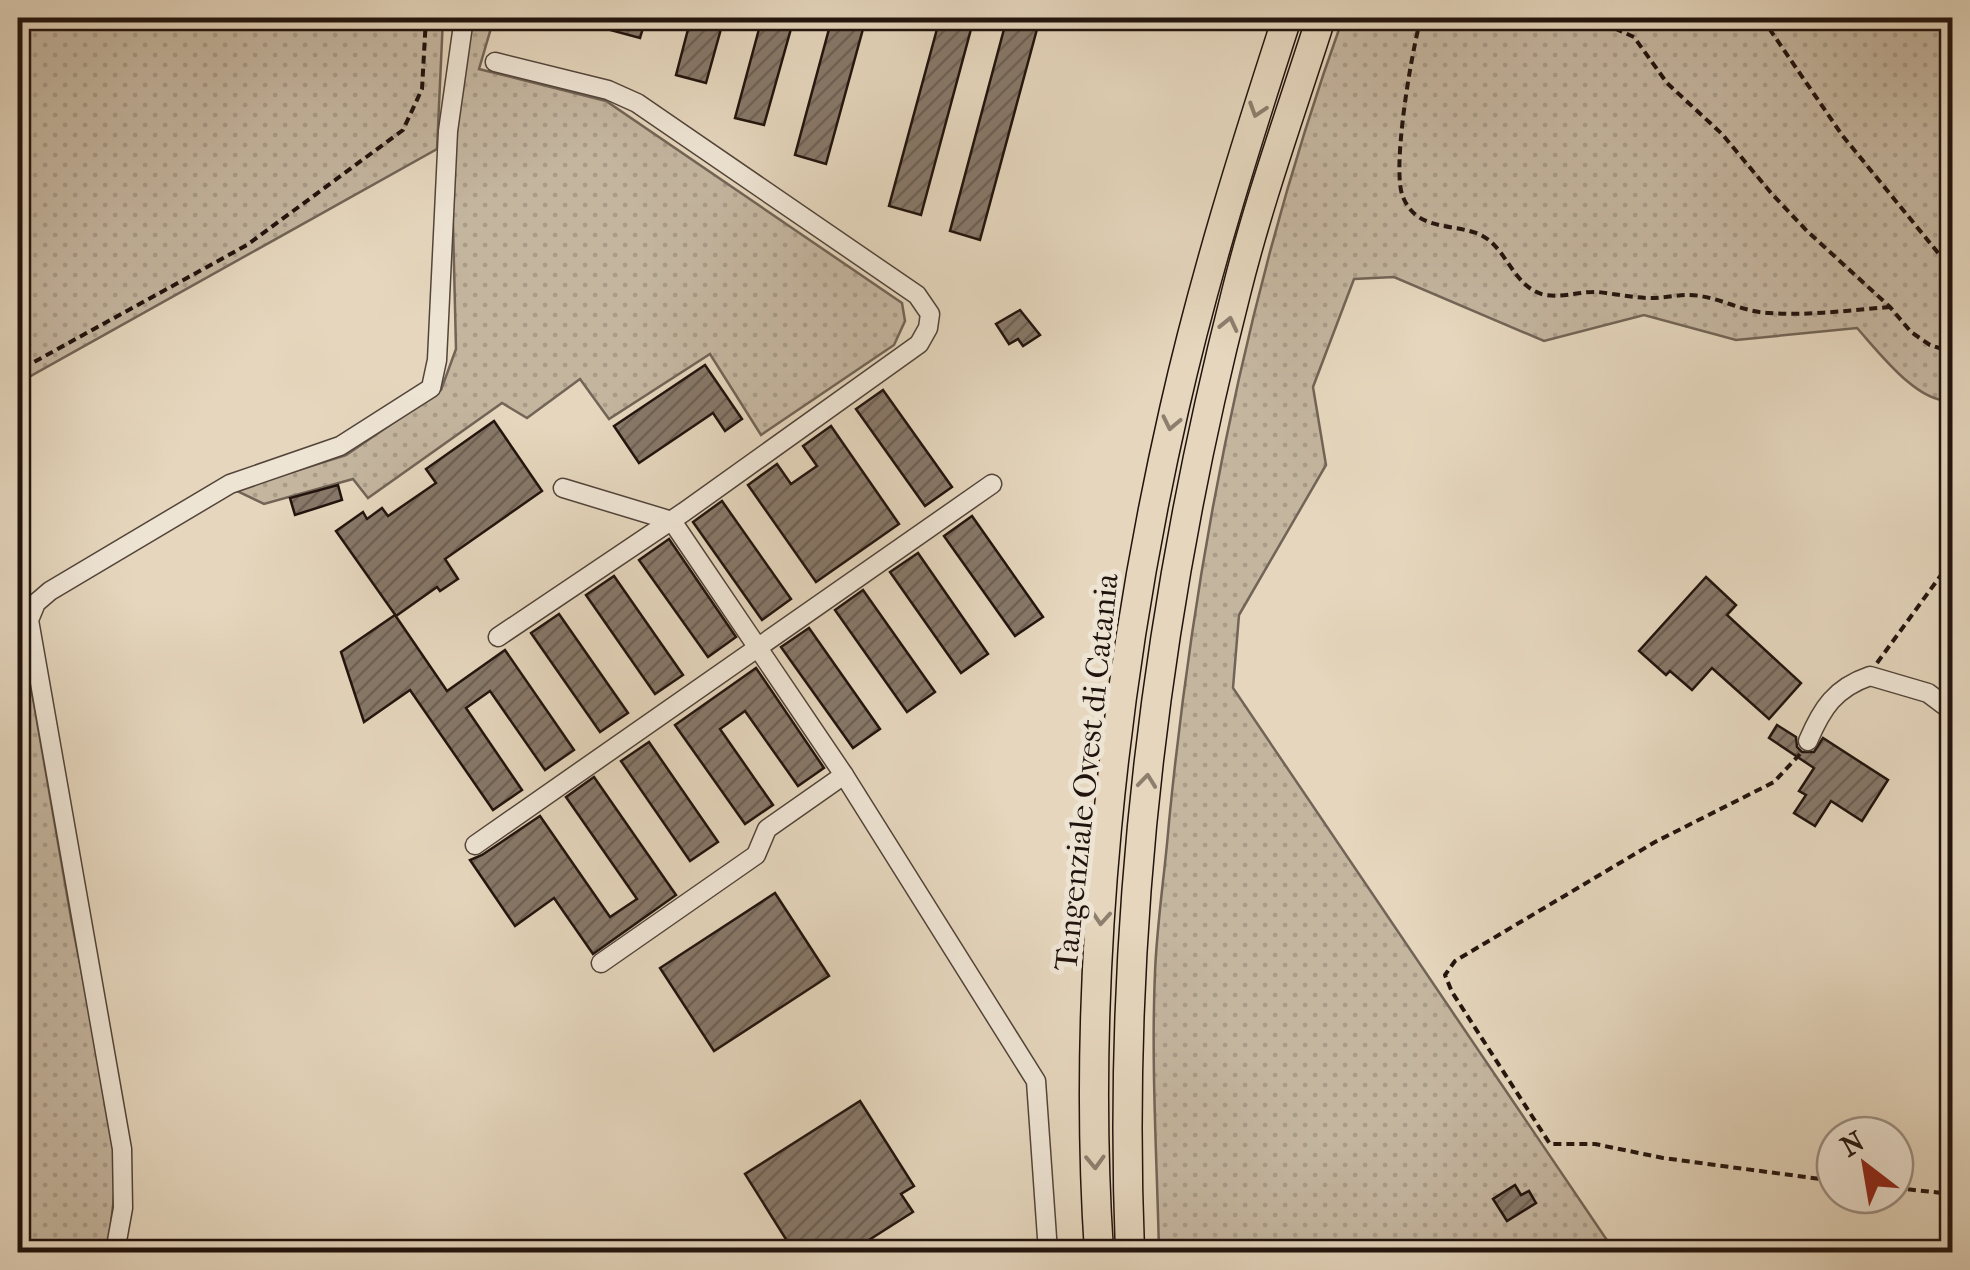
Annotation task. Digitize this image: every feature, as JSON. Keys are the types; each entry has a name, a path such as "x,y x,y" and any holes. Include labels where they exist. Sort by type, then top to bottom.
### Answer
{"highway":[{"name":"Tangenziale Ovest di Catania","path":"1098,1246 1094,1093 1098,955 1125,674 1174,410 1226,210 1287,18"},
{"name":"Tangenziale Ovest di Catania","path":"1130,1252 1129,1053 1138,881 1156,694 1182,541 1237,289 1320,18"},
{"path":"1129,1053 1142,1156 1146,1252"}],"street":[{"path":"115,1252 123,1208 122,1149 29,620 36,603 50,591 230,484 340,446 431,388 437,360 448,130 464,18"},
{"path":"495,62 608,90 637,104 917,295 930,314 919,344 672,521 498,638"},
{"path":"474,846 992,484"},
{"path":"562,488 672,521 844,776 1036,1081 1048,1252"},
{"path":"1808,742 1834,694 1870,676 1928,693 1952,711"},
{"path":"601,963 756,855 767,829 844,776"}],"path":[{"path":"20,370 247,245 404,130 422,88 426,18"},
{"path":"1421,18 1410,58 1401,195 1411,210 1428,223 1474,232 1491,242 1529,288 1545,295 1564,296 1595,292 1654,298 1692,295 1768,313 1890,308"},
{"path":"1591,18 1634,37 1658,73 1722,134 1772,194 1911,332 1930,345 1952,352"},
{"path":"1762,18 1842,135 1952,270"},
{"path":"18,320 30,341 20,370"},
{"path":"1870,676 1880,654 1952,560"},
{"path":"1808,742 1795,762 1774,782 1704,815 1617,864 1455,960 1445,975 1452,992 1550,1144 1595,1144 1663,1158 1815,1177"},
{"path":"1915,1190 1952,1194"}],"shaded area":[{"path":"18,18 443,18 437,149 18,383"},
{"path":"472,18 494,18 479,69 606,101 902,303 905,321 894,345 761,435 710,354 609,419 580,379 527,418 502,403 368,498 353,479 264,504 235,490 346,455 441,390 456,349 452,182 463,67"},
{"path":"1343,18 1952,18 1952,400 1939,400 1913,386 1857,328 1736,340 1644,315 1544,341 1394,277 1354,279 1313,387 1326,465 1239,615 1233,688 1615,1252 1159,1252 1154,1077 1156,953 1194,617 1231,414 1254,314 1280,214"},
{"path":"18,577 26,583 19,617 110,1116 116,1178 108,1252 18,1252"}],"building":[{"path":"614,18 646,18 640,38 610,30"},
{"path":"691,18 724,18 706,83 676,75"},
{"path":"762,18 794,18 764,125 735,118"},
{"path":"832,18 866,18 826,164 795,155"},
{"path":"940,18 974,18 921,215 889,206"},
{"path":"1007,18 1040,18 980,240 950,231"},
{"path":"1020,310 1040,335 1023,346 1018,339 1009,344 996,324"},
{"path":"705,365 742,419 725,431 713,413 639,463 614,426"},
{"path":"883,390 952,487 925,506 856,409"},
{"path":"494,421 542,491 445,559 458,579 440,591 437,587 396,616 336,531 363,512 367,519 382,508 388,516 436,483 426,469"},
{"path":"831,426 899,524 816,582 748,485 777,464 791,484 817,466 803,446"},
{"path":"338,485 342,500 295,515 290,498"},
{"path":"722,501 791,599 762,620 693,522"},
{"path":"972,516 1043,617 1015,636 944,536"},
{"path":"669,539 736,637 708,657 639,560"},
{"path":"918,553 988,654 961,673 890,572"},
{"path":"614,576 683,675 655,694 586,595"},
{"path":"1706,577 1736,605 1727,615 1801,683 1769,719 1712,668 1692,690 1670,671 1666,675 1639,651"},
{"path":"863,590 935,692 907,712 835,610"},
{"path":"559,614 628,713 600,732 531,633"},
{"path":"395,615 447,691 505,650 574,750 545,770 490,691 466,708 522,790 493,810 410,690 364,722 341,652"},
{"path":"809,628 880,729 853,748 781,647"},
{"path":"756,668 824,768 798,786 745,711 720,729 773,805 745,824 675,725"},
{"path":"1777,725 1796,737 1802,752 1814,752 1823,738 1888,780 1862,821 1831,801 1815,826 1794,813 1806,795 1799,791 1814,768 1769,738"},
{"path":"649,742 718,842 690,861 621,761"},
{"path":"594,777 676,895 593,954 554,898 515,926 470,860 540,816 610,917 637,899 566,797"},
{"path":"775,893 829,976 714,1051 660,968"},
{"path":"860,1101 914,1186 901,1194 913,1212 850,1252 820,1252 816,1247 808,1252 794,1252 745,1174"},
{"path":"1515,1185 1521,1195 1529,1191 1536,1203 1507,1221 1493,1199"}]}
